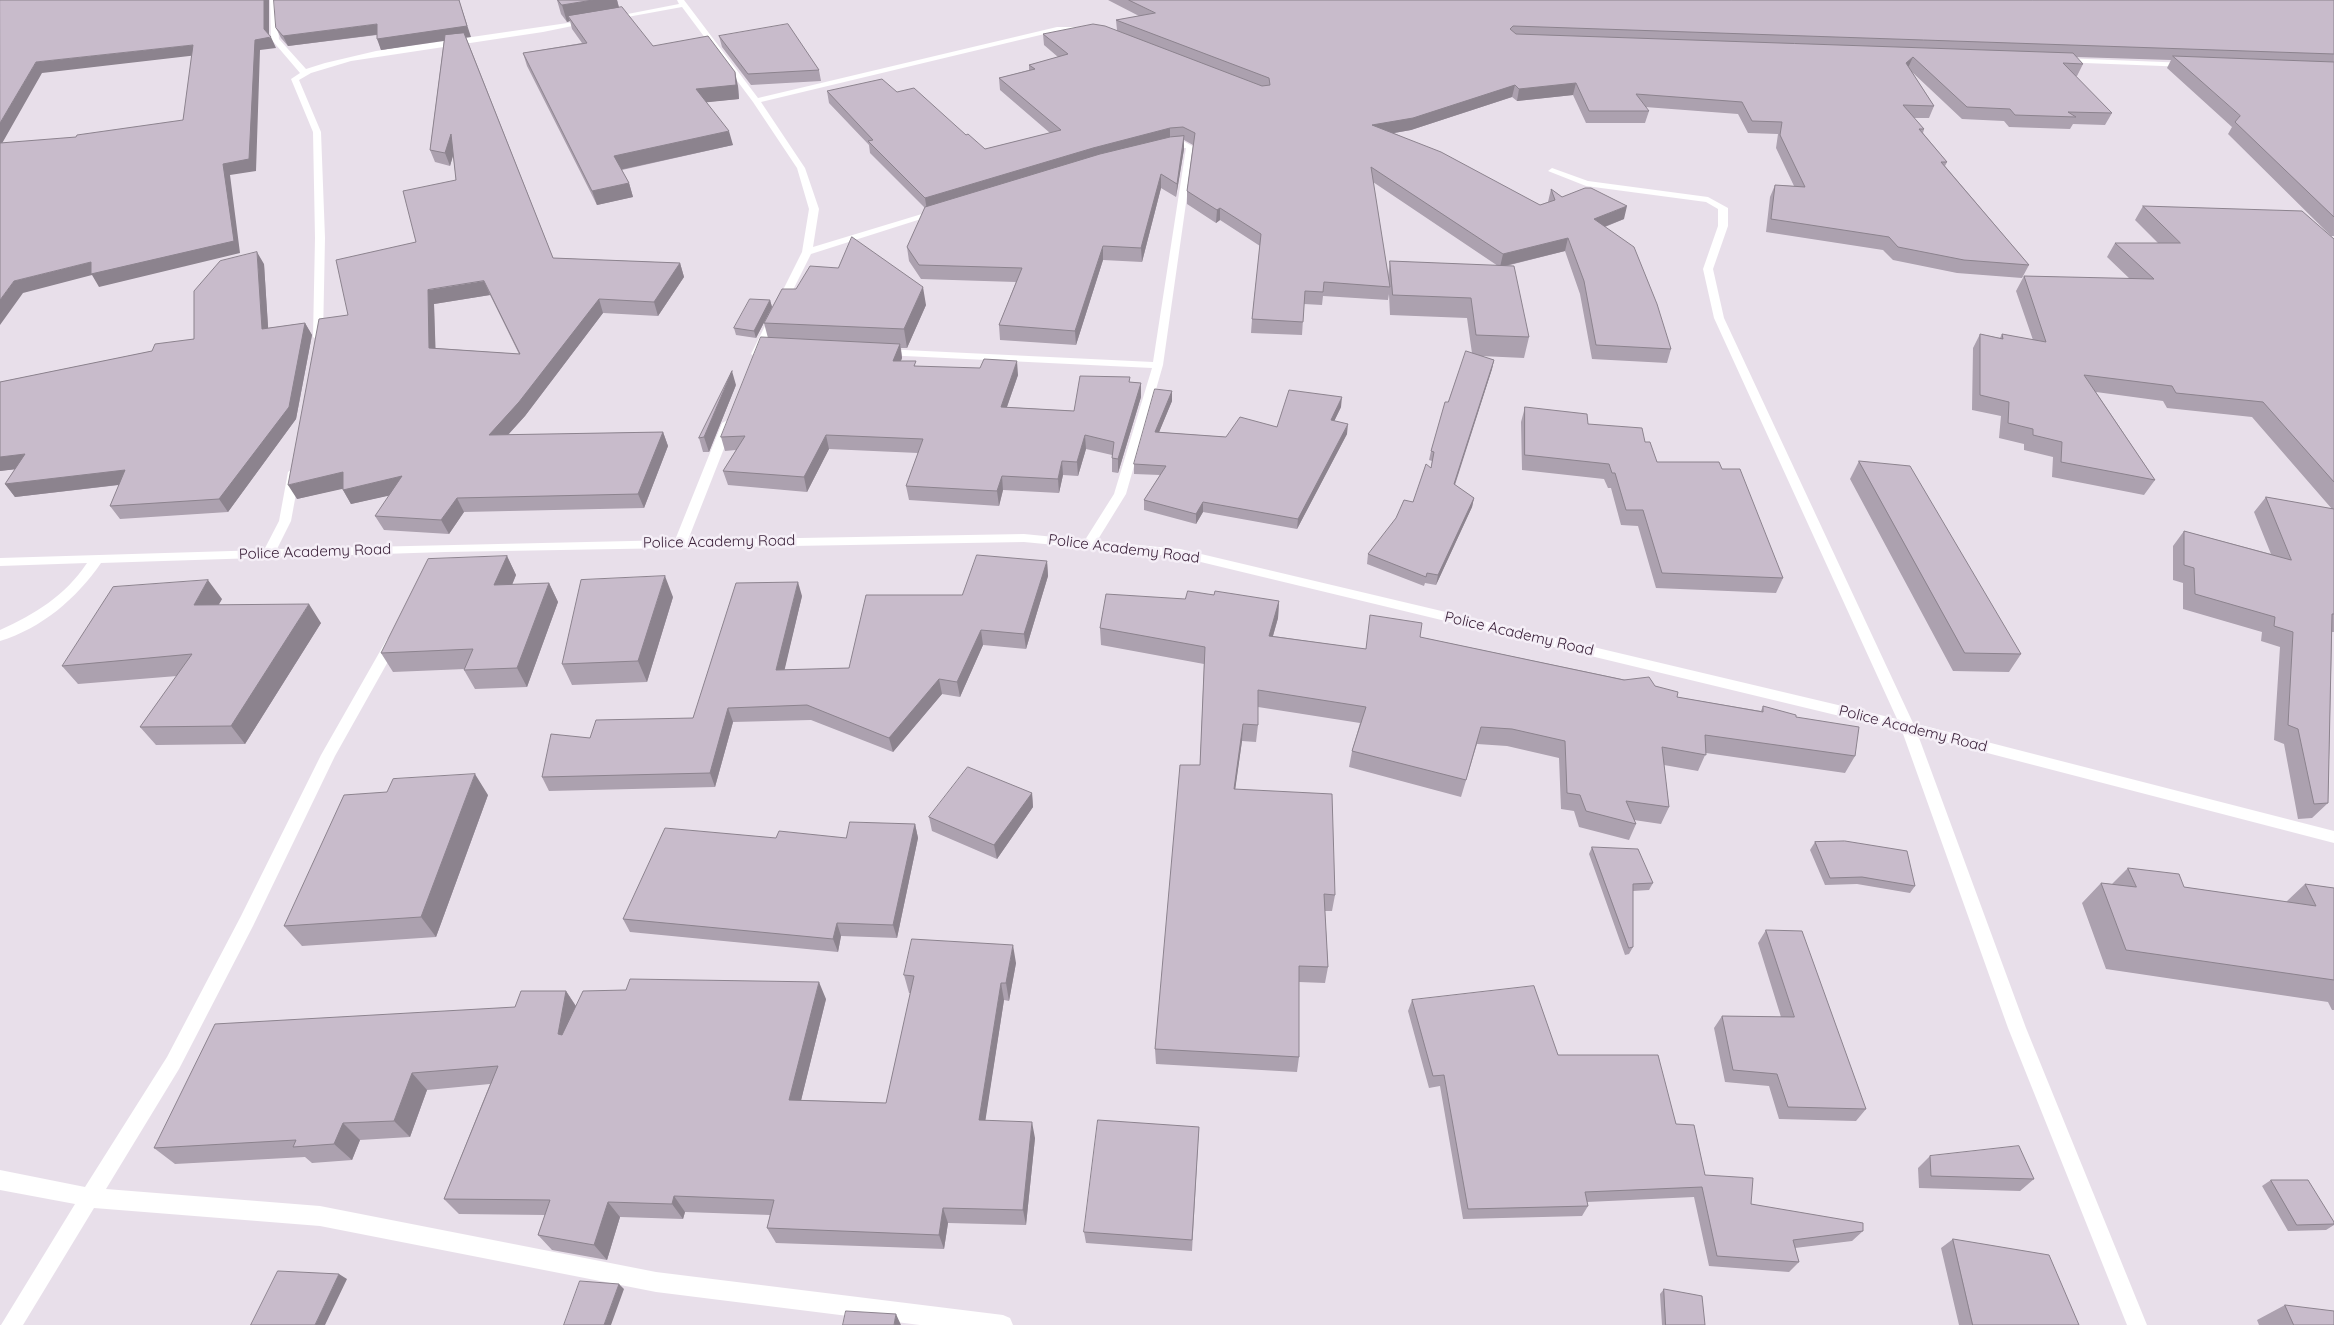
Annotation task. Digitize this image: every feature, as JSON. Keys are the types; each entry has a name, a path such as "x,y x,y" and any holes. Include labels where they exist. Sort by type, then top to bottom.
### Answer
{"street":[{"path":"273,0 276,39 303,71"},
{"path":"316,351 319,333 320,238 317,132 295,79 303,71 388,52 532,32 682,2 756,101 801,168 814,209 807,252 764,346 752,364"},
{"path":"756,101 1057,29 1087,28 1101,32"},
{"path":"2051,60 2200,65"},
{"path":"1089,544 1120,494 1158,365 1190,147 1183,144 1170,145 1152,150"},
{"path":"1552,171 1586,183 1708,200 1723,208 1723,226 1718,246 1708,269 1719,318 1908,727 2017,1028 2137,1325"},
{"path":"807,252 947,209"},
{"path":"868,351 1158,365"},
{"path":"680,543 734,409"},
{"path":"268,554 285,521 296,465"},
{"name":"Police Academy Road","path":"0,562 445,548 1024,538 1180,553 1908,727 2334,837"},
{"path":"434,563 445,548"},
{"path":"0,636 51,612 80,585 97,559"},
{"path":"12,1325 173,1063 247,921 328,755 401,623"},
{"path":"0,1180 91,1198 151,1201 320,1216 656,1282 1003,1325"}],"building":[{"path":"0,0 264,0 264,29 271,37 255,40 249,159 223,164 234,241 91,274 91,262 14,281 0,300 0,143 76,137 77,135 183,120 193,45 36,62 0,123"},
{"path":"274,0 459,0 467,26 377,39 377,24 283,36 276,28"},
{"path":"558,0 593,0 562,5"},
{"path":"1129,0 2334,0 2334,54 1513,26 1510,29 1516,34 2073,53 2083,64 2063,63 2112,113 2068,112 2076,117 2015,115 2010,109 1967,107 1913,57 1906,63 1934,106 1903,105 1924,129 1919,129 1947,162 1941,162 2029,265 1964,260 1898,247 1889,237 1771,219 1775,185 1805,187 1780,135 1782,122 1752,121 1742,102 1636,94 1649,111 1589,111 1576,83 1519,89 1515,85 1413,118 1372,125 1441,152 1540,205 1555,200 1551,189 1562,197 1585,188 1591,188 1627,206 1594,219 1634,247 1657,304 1671,349 1596,345 1584,281 1568,238 1503,254 1371,167 1390,287 1324,282 1323,292 1305,291 1303,322 1252,319 1261,234 1220,208 1217,210 1187,191 1195,133 1183,127 1170,128 1093,148 925,198 868,141 873,140 827,91 882,79 897,92 914,88 966,135 968,134 985,149 1061,130 999,78 1035,69 1029,65 1068,54 1043,34 1093,24 1105,26 1262,86 1270,85 1269,78 1116,20 1155,13"},
{"path":"622,7 653,46 708,36 735,72 736,85 696,89 729,131 614,156 629,183 592,191 523,53 587,43 568,16"},
{"path":"788,24 819,70 748,74 719,36"},
{"path":"464,33 553,258 680,263 654,302 599,299 519,402 489,435 663,432 638,494 457,498 441,520 375,516 402,476 343,490 343,472 288,485 319,319 348,315 336,260 416,242 403,191 456,180 451,134 445,153 430,150 445,35","holes":["484,281 520,354 429,348 428,290"]},
{"path":"2173,56 2334,62 2334,217 2235,122 2240,116"},
{"path":"1184,136 1177,184 1161,174 1141,248 1103,246 1075,331 999,325 1022,268 919,265 907,247 925,207 1100,154 1170,137"},
{"path":"2143,206 2302,211 2334,239 2334,482 2263,402 2176,393 2172,386 2084,375 2155,480 2061,462 2062,442 2033,435 2033,429 2008,423 2009,402 1980,395 1980,334 2003,339 2002,334 2046,342 2024,276 2154,279 2115,243 2180,243"},
{"path":"852,237 923,287 904,329 764,323 782,289 796,289 810,266 838,268"},
{"path":"257,252 262,329 305,323 289,407 219,499 110,506 125,470 5,484 25,454 0,457 0,382 152,351 155,344 194,339 194,291 220,261"},
{"path":"1390,261 1514,266 1529,337 1476,335 1471,298 1393,295"},
{"path":"750,299 770,300 754,331 734,328"},
{"path":"761,337 900,344 893,361 916,361 914,366 980,368 984,359 1017,361 1001,407 1074,411 1080,376 1130,377 1129,382 1141,383 1118,459 1112,458 1114,442 1085,435 1077,462 1062,461 1058,479 1002,476 997,491 906,486 923,439 826,435 804,477 723,471 745,436 721,437"},
{"path":"1466,351 1494,360 1454,484 1474,498 1438,575 1427,573 1426,577 1368,554 1396,518 1404,500 1413,502 1426,464 1431,468 1434,452 1431,451 1445,402 1448,402"},
{"path":"732,371 704,437 699,438"},
{"path":"1155,389 1172,391 1155,432 1226,437 1240,417 1277,427 1289,390 1342,397 1331,420 1348,424 1298,519 1203,502 1196,514 1144,500 1166,466 1134,464"},
{"path":"1525,407 1587,414 1588,424 1642,428 1645,442 1650,442 1657,462 1719,462 1722,469 1740,469 1783,578 1662,573 1643,510 1626,510 1615,473 1612,473 1609,464 1525,455"},
{"path":"1859,461 1910,466 2021,654 1965,653"},
{"path":"2266,497 2334,509 2334,614 2332,614 2328,803 2314,804 2298,729 2288,725 2293,632 2274,626 2275,617 2195,594 2194,568 2184,565 2184,531 2291,560"},
{"path":"977,555 1047,561 1024,634 981,630 957,682 939,679 889,738 807,705 728,708 710,773 542,777 551,734 590,738 596,720 693,718 736,583 798,582 776,670 849,668 866,595 962,595"},
{"path":"507,556 494,585 549,583 517,668 464,670 473,649 381,653 428,559"},
{"path":"665,576 638,661 562,664 581,580"},
{"path":"208,580 194,605 309,604 231,726 140,727 192,654 62,666 113,587"},
{"path":"1188,591 1214,595 1215,591 1279,601 1269,636 1366,649 1370,615 1422,623 1420,637 1624,680 1649,677 1655,686 1678,692 1677,697 1763,712 1763,706 1796,715 1796,717 1859,727 1855,756 1705,735 1706,755 1662,747 1669,807 1626,801 1636,824 1586,811 1580,795 1567,793 1565,741 1512,729 1481,727 1466,780 1352,751 1366,707 1258,690 1258,725 1243,724 1234,789 1332,794 1335,895 1324,894 1328,967 1299,966 1299,1057 1155,1049 1180,765 1200,765 1205,647 1100,628 1106,594 1185,599"},
{"path":"968,767 1032,793 994,845 929,817"},
{"path":"475,774 421,917 284,926 344,795 387,792 393,779"},
{"path":"850,822 915,824 893,925 837,923 833,939 623,919 665,828 776,838 779,831 846,838"},
{"path":"1845,841 1907,851 1915,886 1862,877 1830,878 1815,842"},
{"path":"1592,847 1638,849 1653,883 1633,884 1633,947 1629,948"},
{"path":"2128,868 2179,874 2184,887 2316,906 2305,884 2334,888 2334,980 2126,950 2101,883 2136,887"},
{"path":"1766,930 1802,931 1866,1109 1788,1107 1777,1074 1733,1070 1722,1016 1794,1017"},
{"path":"912,939 1013,945 1006,983 1001,983 979,1120 1032,1122 1023,1210 943,1208 939,1235 767,1228 774,1200 674,1196 672,1204 608,1202 594,1245 538,1235 550,1200 444,1199 498,1066 412,1073 394,1121 343,1123 334,1144 293,1147 296,1140 154,1148 215,1024 515,1007 521,991 566,991 558,1034 562,1035 583,991 626,990 630,979 819,982 789,1100 886,1103 914,976 904,975"},
{"path":"1534,986 1558,1055 1658,1055 1676,1124 1694,1125 1705,1175 1753,1178 1751,1204 1863,1223 1863,1231 1793,1240 1799,1262 1717,1256 1702,1187 1585,1192 1588,1206 1468,1209 1444,1075 1433,1076 1412,1000"},
{"path":"1098,1120 1199,1127 1192,1240 1084,1232"},
{"path":"2019,1146 2034,1179 1931,1176 1930,1156"},
{"path":"2271,1180 2308,1180 2334,1224 2297,1225"},
{"path":"1953,1239 2049,1255 2079,1325 1973,1325"},
{"path":"278,1271 339,1274 315,1325 251,1325"},
{"path":"580,1281 619,1284 604,1325 564,1325"},
{"path":"1664,1289 1702,1296 1705,1325 1666,1325"},
{"path":"2285,1305 2334,1311 2334,1325 2294,1325"},
{"path":"846,1311 896,1314 894,1325 843,1325"}]}
